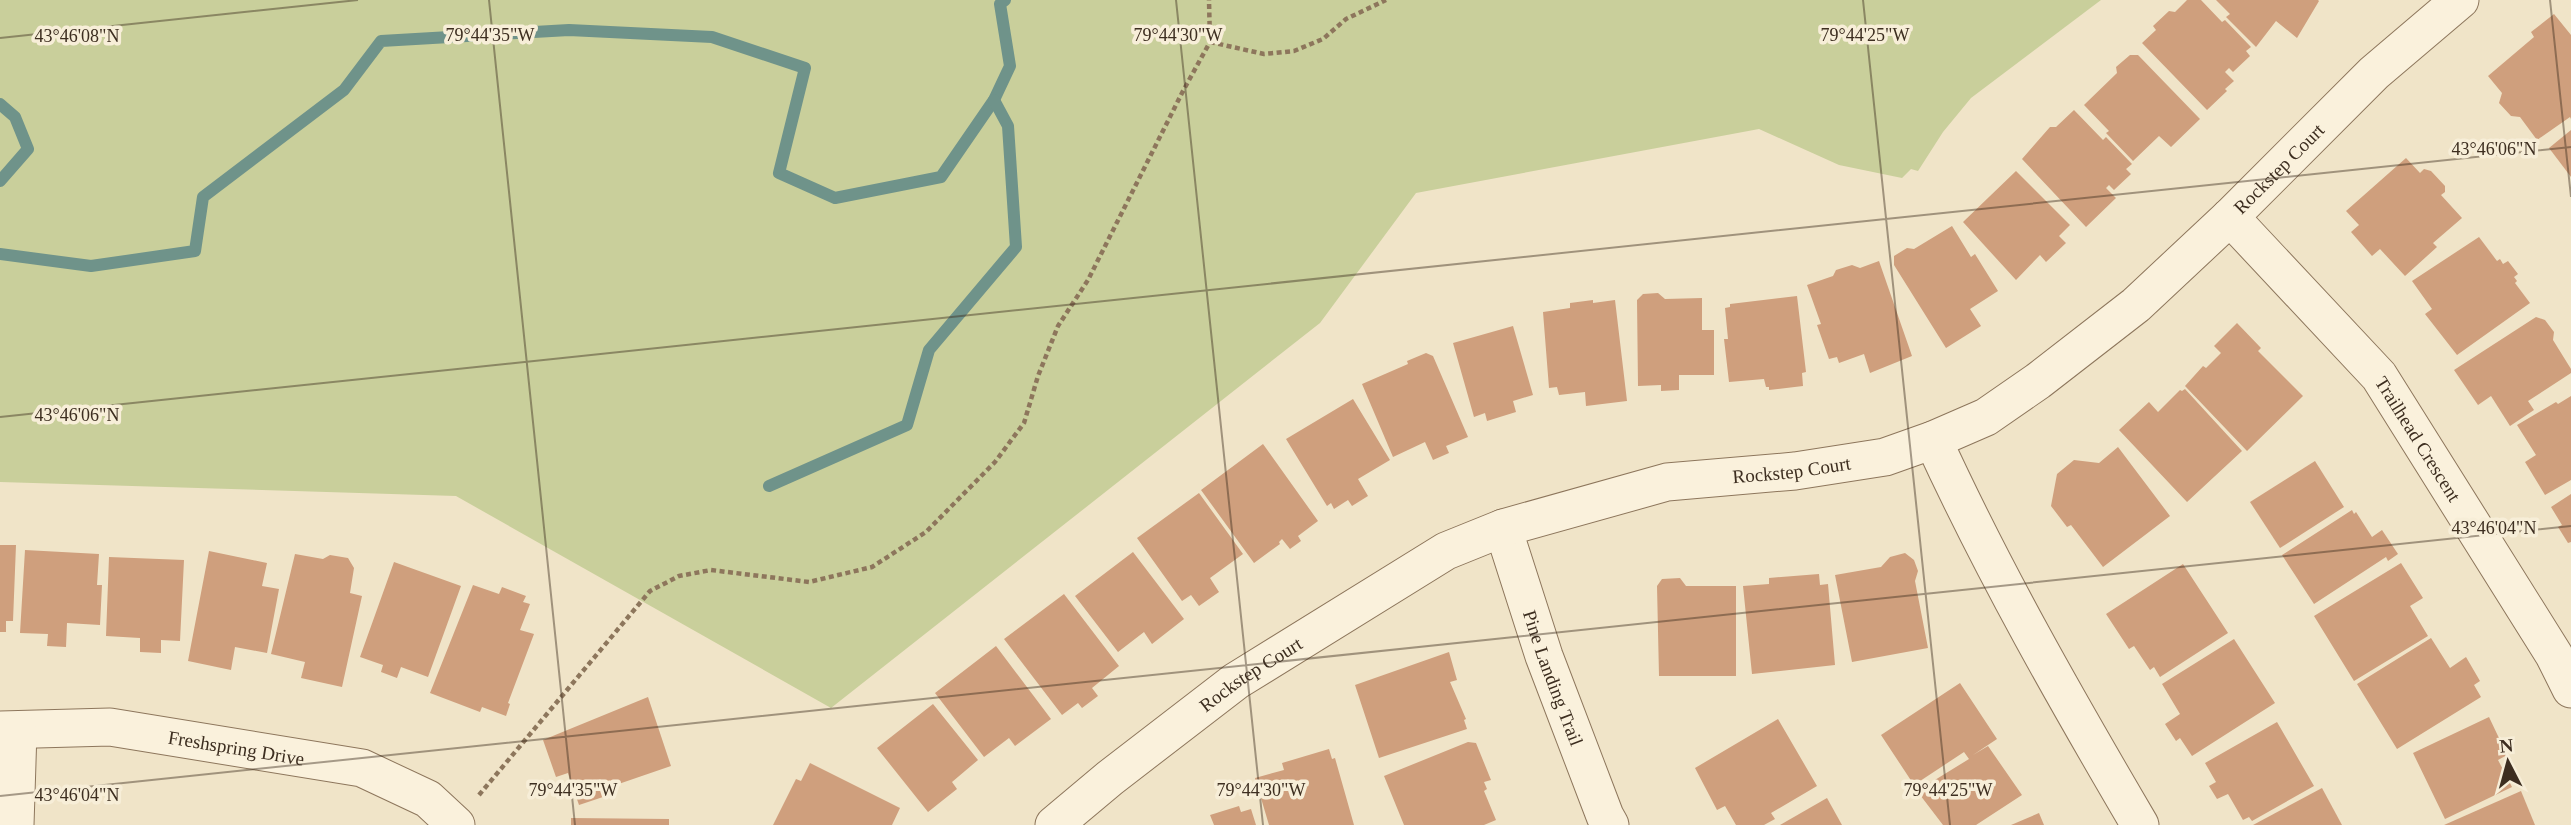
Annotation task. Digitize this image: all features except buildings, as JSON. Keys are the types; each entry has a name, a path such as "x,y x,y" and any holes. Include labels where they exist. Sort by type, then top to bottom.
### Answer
{"street":[{"name":"Rockstep Court","path":"1055,825 1110,778 1236,681 1446,551 1503,528 1667,482 1795,471 1885,457 1986,417 2038,381 2136,305 2230,217 2374,73 2460,0"},
{"name":"Trailhead Crescent","path":"2230,217 2379,376 2554,655 2571,689"},
{"path":"1933,440 1971,523 2030,634 2140,825"},
{"name":"Pine Landing Trail","path":"1503,528 1544,656 1605,816 1611,825"},
{"name":"Freshspring Drive","path":"9,731 110,727 362,768 428,799 455,823"},
{"path":"9,731 15,825"}],"path":[{"path":"455,823 650,591 679,576 710,570 809,582 872,567 926,532 995,462 1024,423 1038,376 1058,326 1088,280 1210,42 1209,0"},
{"path":"1210,42 1264,54 1294,51 1323,39 1346,19 1385,0"}],"green space":[{"path":"0,0 2101,0 1971,98 1943,132 1918,171 1911,169 1902,178 1839,165 1759,129 1416,193 1320,323 831,708 456,496 0,482"}],"waterway":[{"path":"0,254 91,266 195,251 203,197 344,90 381,41 569,30 712,37 805,68 779,173 835,198 941,177 994,100 1010,66 1000,4 1005,0"},
{"path":"769,486 907,425 929,350 1016,247 1008,126 994,100"},
{"path":"0,104 15,117 28,149 0,181"}]}
